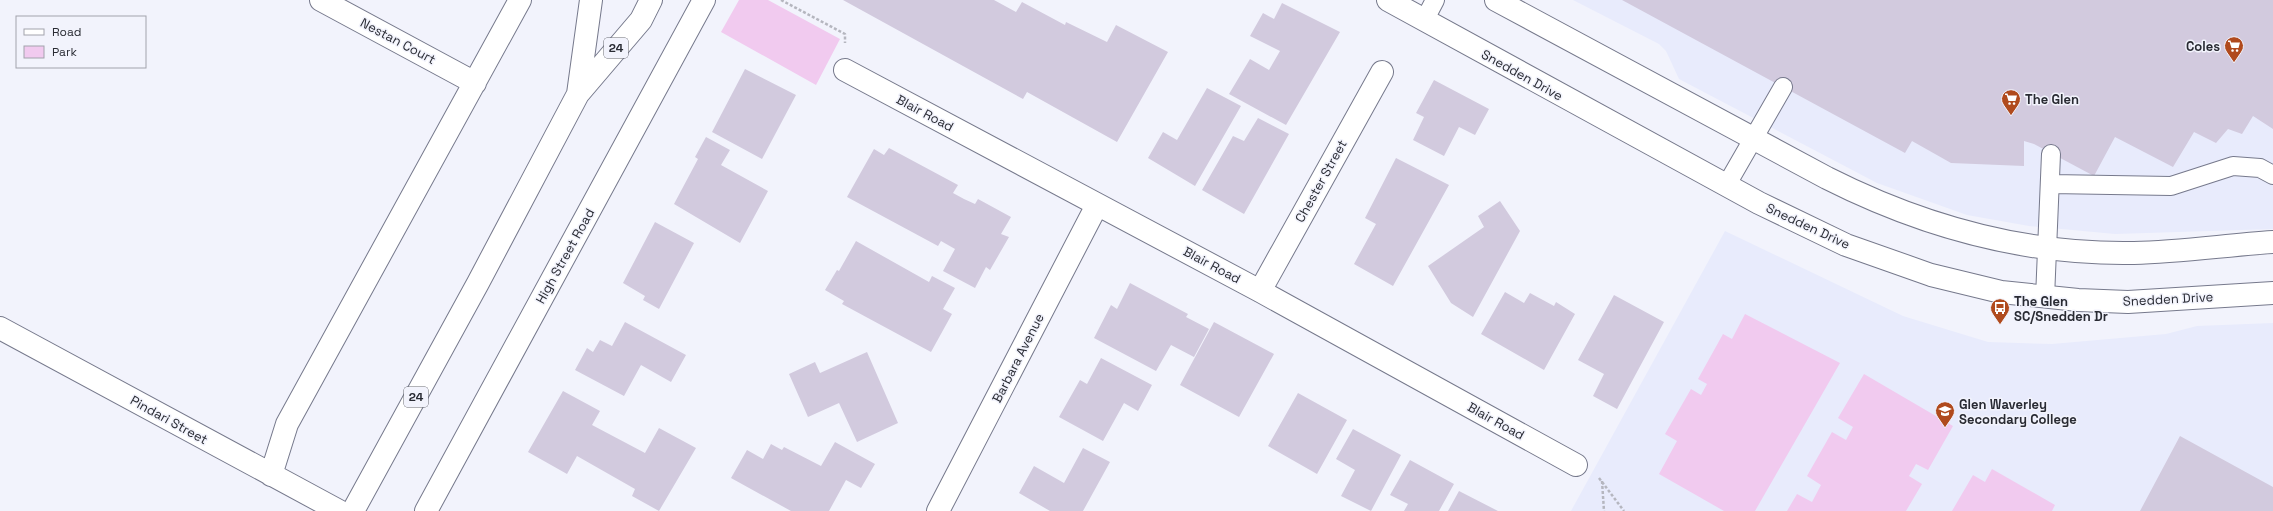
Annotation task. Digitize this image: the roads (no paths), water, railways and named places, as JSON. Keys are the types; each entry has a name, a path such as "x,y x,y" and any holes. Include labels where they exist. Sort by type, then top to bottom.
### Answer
{"street":[{"name":"Nestan Court","path":"321,0 475,83"},
{"path":"271,476 287,424 520,0"},
{"name":"24","path":"578,94 591,0"},
{"name":"24","path":"353,511 474,290 578,94 640,20 651,0"},
{"name":"High Street Road","path":"426,511 704,0"},
{"path":"1496,0 1854,192 1902,213 1985,237 2047,248 2104,253 2134,253 2273,242"},
{"name":"Snedden Drive","path":"1396,2 1424,21 1726,186 1812,229 1888,260 1960,283 2001,292 2045,298 2128,302 2273,293"},
{"name":"Blair Road","path":"844,70 1260,291 1576,465"},
{"name":"Chester Street","path":"1260,291 1382,72"},
{"name":"Barbara Avenue","path":"938,511 1097,205"},
{"name":"Pindari Street","path":"0,328 271,476 339,511"}],"lane":[{"path":"1424,21 1435,0"},
{"path":"1726,186 1783,87"},
{"path":"2045,298 2051,184 2051,154"},
{"path":"2051,184 2171,186 2233,166 2260,168 2273,175"}],"place":[{"name":"Coles","path":"2234,63"},
{"name":"The Glen","path":"2011,116"},
{"name":"The Glen SC/Snedden Dr","path":"2000,325"},
{"name":"Glen Waverley Secondary College","path":"1945,428"}]}
